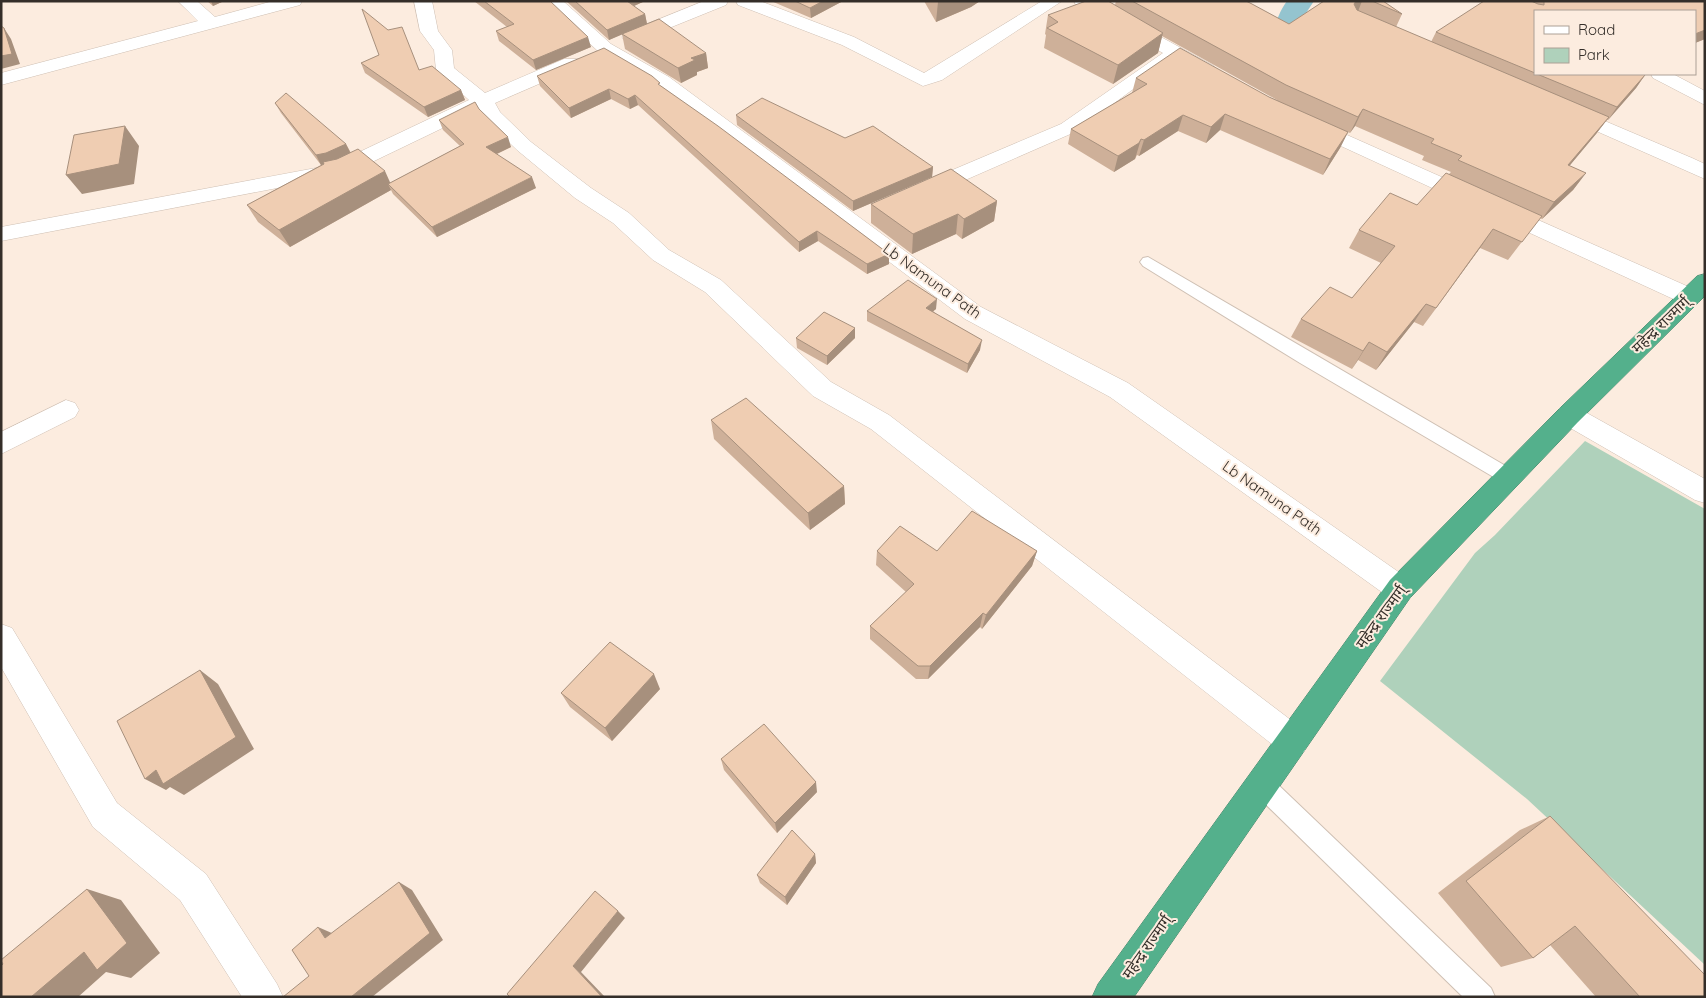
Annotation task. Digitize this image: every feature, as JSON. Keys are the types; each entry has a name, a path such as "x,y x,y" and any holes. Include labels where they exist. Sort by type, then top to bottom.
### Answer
{"highway":[{"name":"महेन्द्र राज्मार्ग्","path":"1111,997 1400,589 1569,415 1697,289"}],"street":[{"path":"186,1 210,22"},
{"path":"1,79 294,1"},
{"path":"423,1 429,31 443,50 444,70 486,105 491,114 524,146 582,193 621,218 661,255 712,286 822,389 880,422 1292,741"},
{"name":"Lb Namuna Path","path":"552,1 605,48 662,81 860,218 973,313 1119,390 1400,589"},
{"path":"1,234 338,170 481,102 720,1"},
{"path":"744,1 848,41 923,80 934,76 1054,1"},
{"path":"1082,1 1223,79"},
{"path":"905,198 1068,128 1176,52"},
{"path":"1662,75 1705,99"},
{"path":"1548,103 1685,162 1705,173"},
{"path":"1290,115 1697,289"},
{"path":"1,444 66,410"},
{"path":"1569,415 1705,492"},
{"path":"1,638 105,815 193,887 264,997"}],"lane":[{"path":"1148,262 1306,358 1509,477"},
{"path":"1262,785 1482,997"}],"green space":[{"path":"1585,441 1705,509 1705,965 1527,799 1380,681 1475,553 1495,535"}],"building":[{"path":"484,1 550,1 588,37 533,60 496,31 514,24"},
{"path":"575,1 627,1 645,14 607,30"},
{"path":"795,1 823,1 810,8"},
{"path":"1086,1 1108,1 1163,33 1118,65 1047,28 1058,22 1048,15"},
{"path":"1132,1 1246,1 1289,24 1324,1 1356,1 1354,4 1357,10 1609,117 1568,165 1586,173 1554,202 1458,160 1462,156 1431,143 1434,139 1363,109 1358,117 1286,85"},
{"path":"1372,1 1383,1 1402,14"},
{"path":"1484,1 1531,1 1544,5 1544,1 1705,1 1705,30 1696,34 1696,10 1534,10 1534,73 1436,32"},
{"path":"362,9 388,30 402,27 419,70 432,66 461,90 424,107 361,63 379,55"},
{"path":"659,19 706,53 691,58 695,60 678,68 622,34"},
{"path":"1,26 4,28 12,54 1,56"},
{"path":"604,48 652,76 660,83 658,84 718,126 889,254 867,264 817,231 799,242 635,95 628,99 609,89 569,108 537,76"},
{"path":"1180,48 1269,97 1348,132 1330,159 1225,114 1211,127 1183,115 1144,140 1141,139 1139,143 1118,156 1071,129 1147,84 1136,78"},
{"path":"1539,75 1645,75 1617,107"},
{"path":"286,93 346,144 326,153 316,155 275,103"},
{"path":"762,98 845,138 873,126 933,167 853,201 736,115"},
{"path":"475,102 479,109 508,137 486,147 532,177 432,227 388,184 464,144 439,120"},
{"path":"125,126 119,164 66,175 74,135"},
{"path":"358,149 385,171 279,230 247,205 324,164 323,162 337,159"},
{"path":"951,169 997,201 964,219 958,214 913,234 871,204"},
{"path":"1446,173 1542,216 1522,242 1493,229 1436,308 1426,304 1387,352 1369,342 1363,351 1301,319 1330,287 1352,298 1395,246 1359,230 1390,193 1417,205"},
{"path":"908,280 937,299 926,308 982,340 968,364 867,311"},
{"path":"824,312 855,328 827,356 796,338"},
{"path":"746,398 844,486 808,513 711,420"},
{"path":"972,511 1037,551 986,615 983,613 930,666 918,666 870,626 914,584 877,551 900,526 937,551"},
{"path":"610,642 654,674 605,728 561,693"},
{"path":"200,670 236,737 163,784 156,770 145,779 117,721"},
{"path":"764,724 816,782 775,823 721,759"},
{"path":"1550,816 1705,975 1705,997 1640,997 1575,926 1533,958 1466,881"},
{"path":"792,830 815,854 785,897 757,875"},
{"path":"399,882 430,933 351,997 283,997 309,976 292,950 318,927 325,938"},
{"path":"87,889 127,943 97,970 84,952 31,997 1,997 1,966 3,964 1,960"},
{"path":"595,891 618,911 573,966 602,997 510,997 507,994"}],"waterway":[{"path":"1290,44 1290,16 1301,1"}]}
